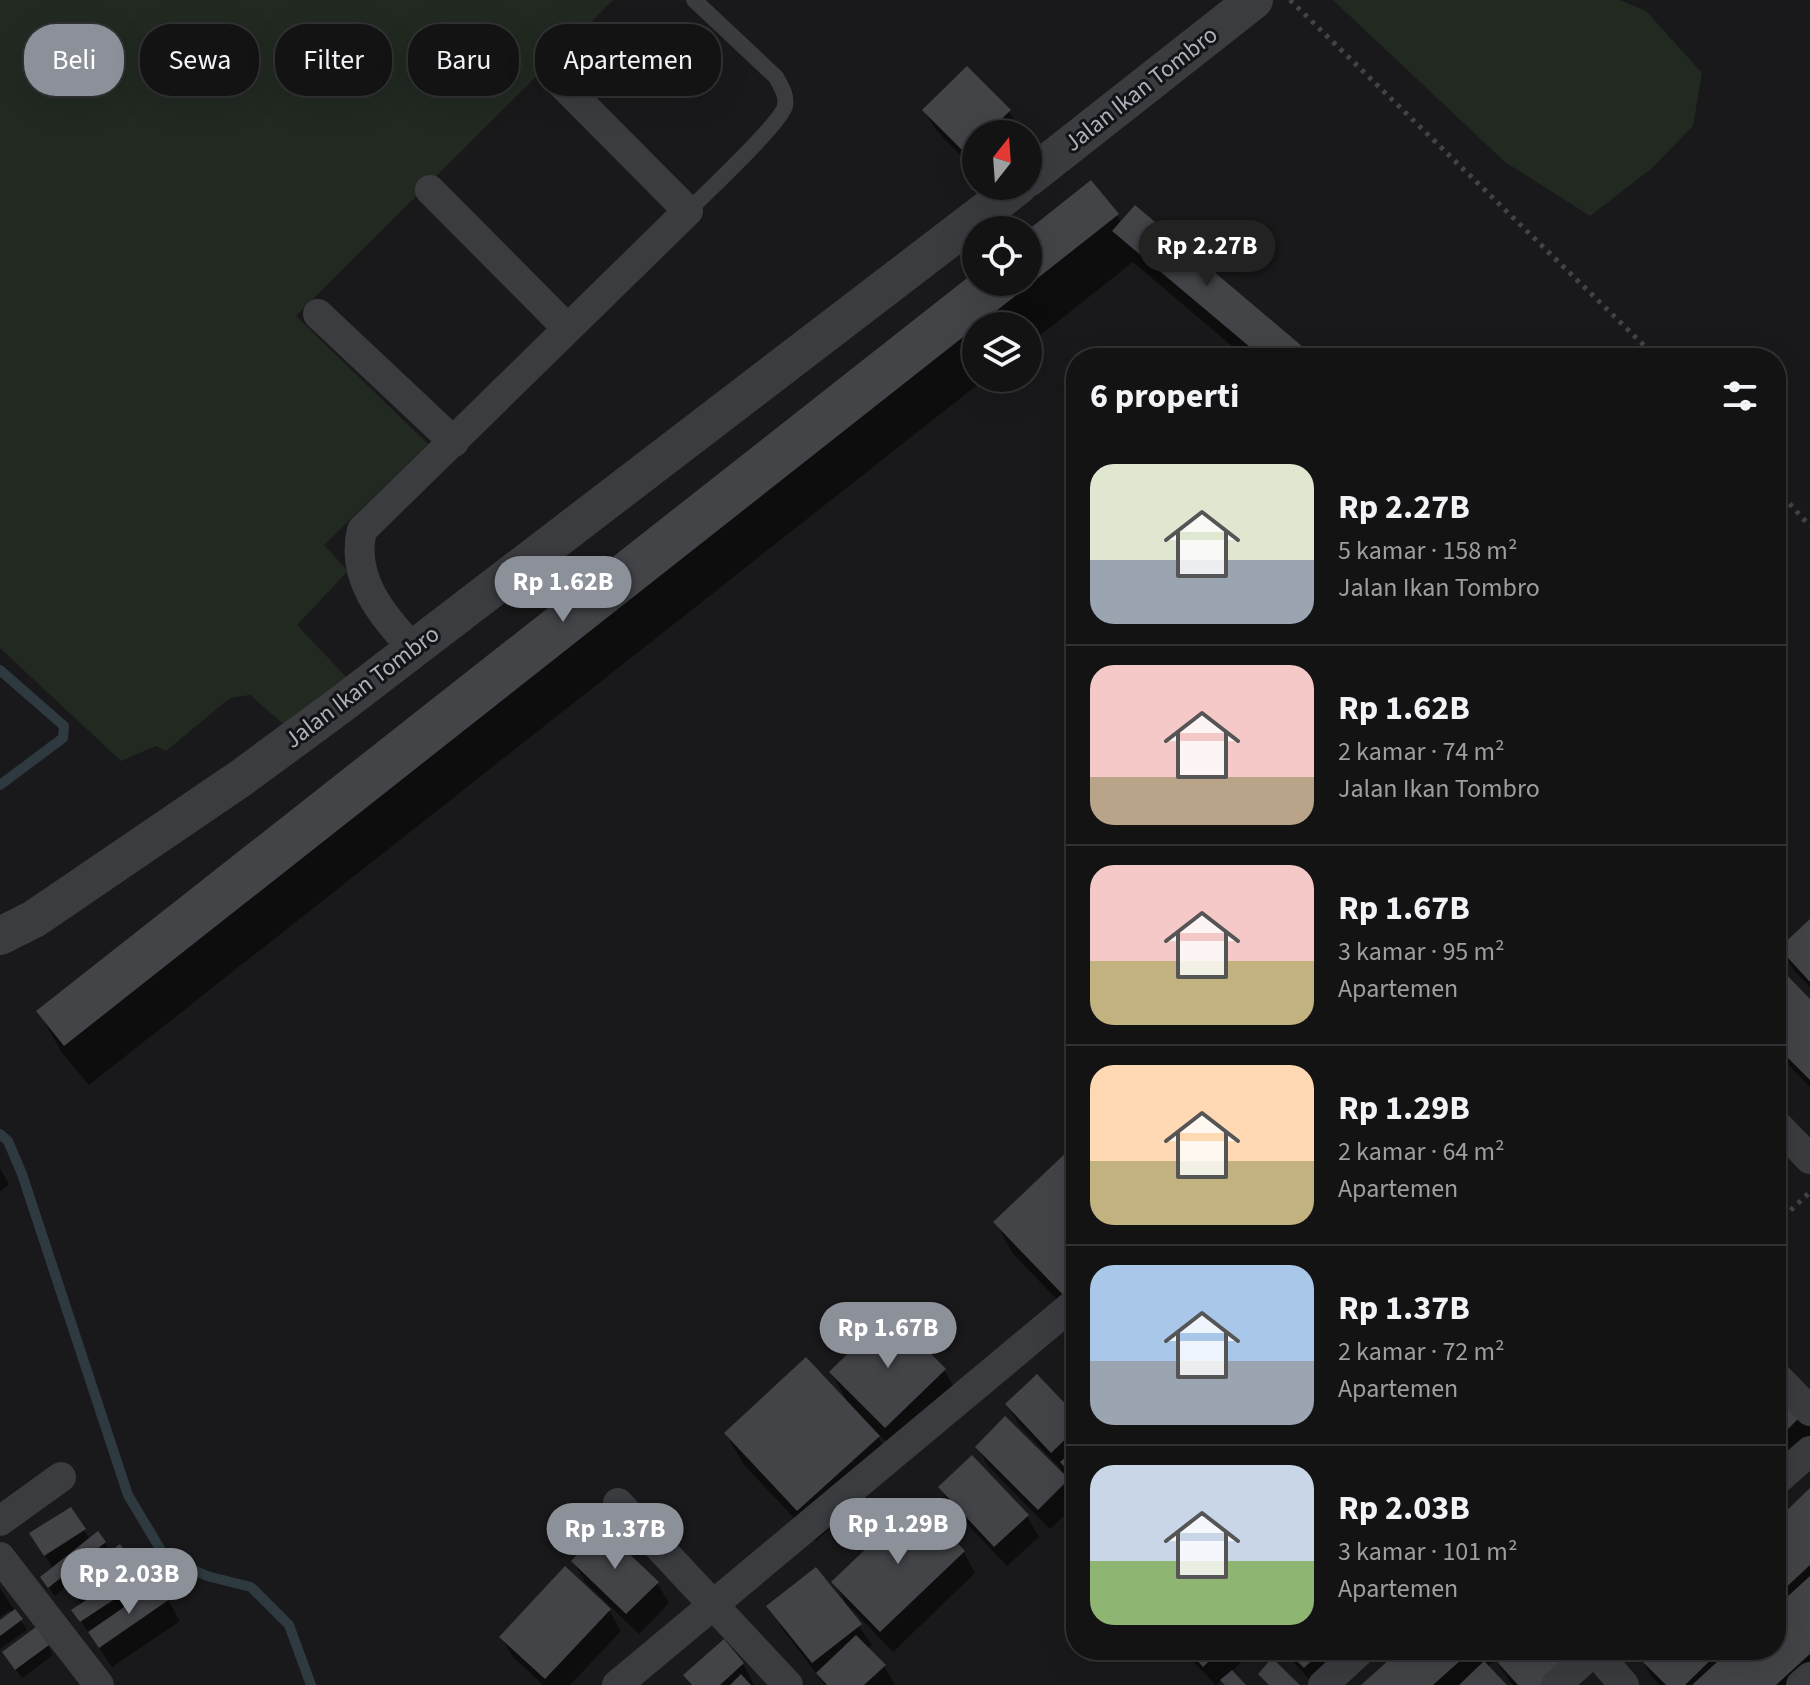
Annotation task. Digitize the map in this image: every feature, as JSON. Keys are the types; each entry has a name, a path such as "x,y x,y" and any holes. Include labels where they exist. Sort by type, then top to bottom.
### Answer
{"street":[{"name":"Jalan Ikan Tombro","path":"1042,167 1254,0"},
{"path":"413,649 373,602 364,579 360,540 362,530 688,211 574,96"},
{"path":"430,190 567,328"},
{"name":"Jalan Ikan Tombro","path":"0,936 34,919 217,794 413,649 1000,200"},
{"path":"318,314 454,442"},
{"path":"1786,1134 1810,1159"},
{"path":"617,1685 1066,1310"},
{"path":"1786,1386 1810,1411"},
{"path":"1786,1472 1810,1451"},
{"path":"0,1521 61,1477"},
{"path":"618,1503 788,1685"},
{"path":"0,1557 99,1685"},
{"path":"1323,1685 1350,1660"},
{"path":"1556,1685 1583,1660"},
{"path":"1603,1660 1624,1685"},
{"path":"1801,1685 1810,1677"}],"lane":[{"path":"688,211 764,134 782,113 785,104 785,93 776,77 694,0"}],"path":[{"path":"1290,0 1647,348"},
{"path":"1786,500 1810,526"},
{"path":"1786,1215 1810,1192"}],"shaded area":[{"path":"0,0 613,0 589,24 535,24 535,78 519,94 519,24 408,24 408,96 517,96 296,316 428,444 324,545 348,571 297,625 349,680 288,728 250,695 230,698 166,751 156,746 121,761 0,648"},
{"path":"1333,0 1620,0 1646,11 1702,73 1693,126 1651,169 1590,216 1505,162"}],"building":[{"path":"967,66 1011,110 1001,120 962,120 962,150 922,110"},
{"path":"1091,180 1119,214 1042,275 1042,219"},
{"path":"1135,205 1304,348 1251,348 1112,231"},
{"path":"962,282 962,296 1015,296 995,312 962,312 962,338 64,1046 36,1011"},
{"path":"1810,919 1810,982 1786,956 1786,941"},
{"path":"1786,974 1810,999 1810,1080 1786,1056"},
{"path":"1066,1153 1066,1298 993,1222"},
{"path":"890,1312 946,1369 885,1428 829,1372"},
{"path":"806,1357 880,1436 797,1511 724,1433"},
{"path":"1037,1374 1066,1404 1066,1439 1051,1453 1005,1404"},
{"path":"1786,1393 1805,1412 1786,1431"},
{"path":"1005,1416 1066,1476 1066,1482 1038,1510 975,1447"},
{"path":"972,1455 1029,1515 994,1547 938,1487"},
{"path":"1810,1488 1810,1565 1786,1588 1786,1511"},
{"path":"917,1500 965,1551 880,1632 831,1582"},
{"path":"71,1507 86,1529 44,1556 29,1533"},
{"path":"602,1528 659,1582 626,1614 571,1561"},
{"path":"98,1531 106,1542 48,1588 40,1577"},
{"path":"120,1544 131,1559 77,1599 66,1585"},
{"path":"565,1566 611,1609 545,1679 499,1637"},
{"path":"816,1567 862,1624 812,1663 766,1606"},
{"path":"130,1571 139,1583 80,1622 71,1610"},
{"path":"1810,1576 1810,1654 1776,1685 1692,1685 1719,1660 1786,1660 1786,1598"},
{"path":"159,1583 170,1599 99,1648 88,1632"},
{"path":"15,1609 23,1619 0,1636 0,1620"},
{"path":"36,1627 49,1645 15,1670 2,1652"},
{"path":"856,1635 886,1665 864,1685 827,1685 816,1673"},
{"path":"724,1639 744,1663 720,1685 692,1685 683,1675"},
{"path":"1197,1660 1210,1660 1203,1667"},
{"path":"1270,1660 1274,1660 1300,1685 1269,1685 1258,1674"},
{"path":"1296,1660 1312,1660 1304,1668"},
{"path":"1389,1660 1461,1660 1433,1685 1361,1685"},
{"path":"1495,1660 1567,1660 1543,1685 1518,1685"},
{"path":"1641,1660 1711,1660 1685,1685 1666,1685"},
{"path":"1484,1661 1507,1685 1459,1685"},
{"path":"1232,1670 1246,1685 1225,1685 1220,1680"},
{"path":"741,1674 751,1685 730,1685"}],"waterway":[{"path":"0,670 64,726 63,738 0,785"},
{"path":"0,1134 8,1141 22,1174 128,1495 165,1557 207,1576 251,1587 289,1625 311,1685"}]}
